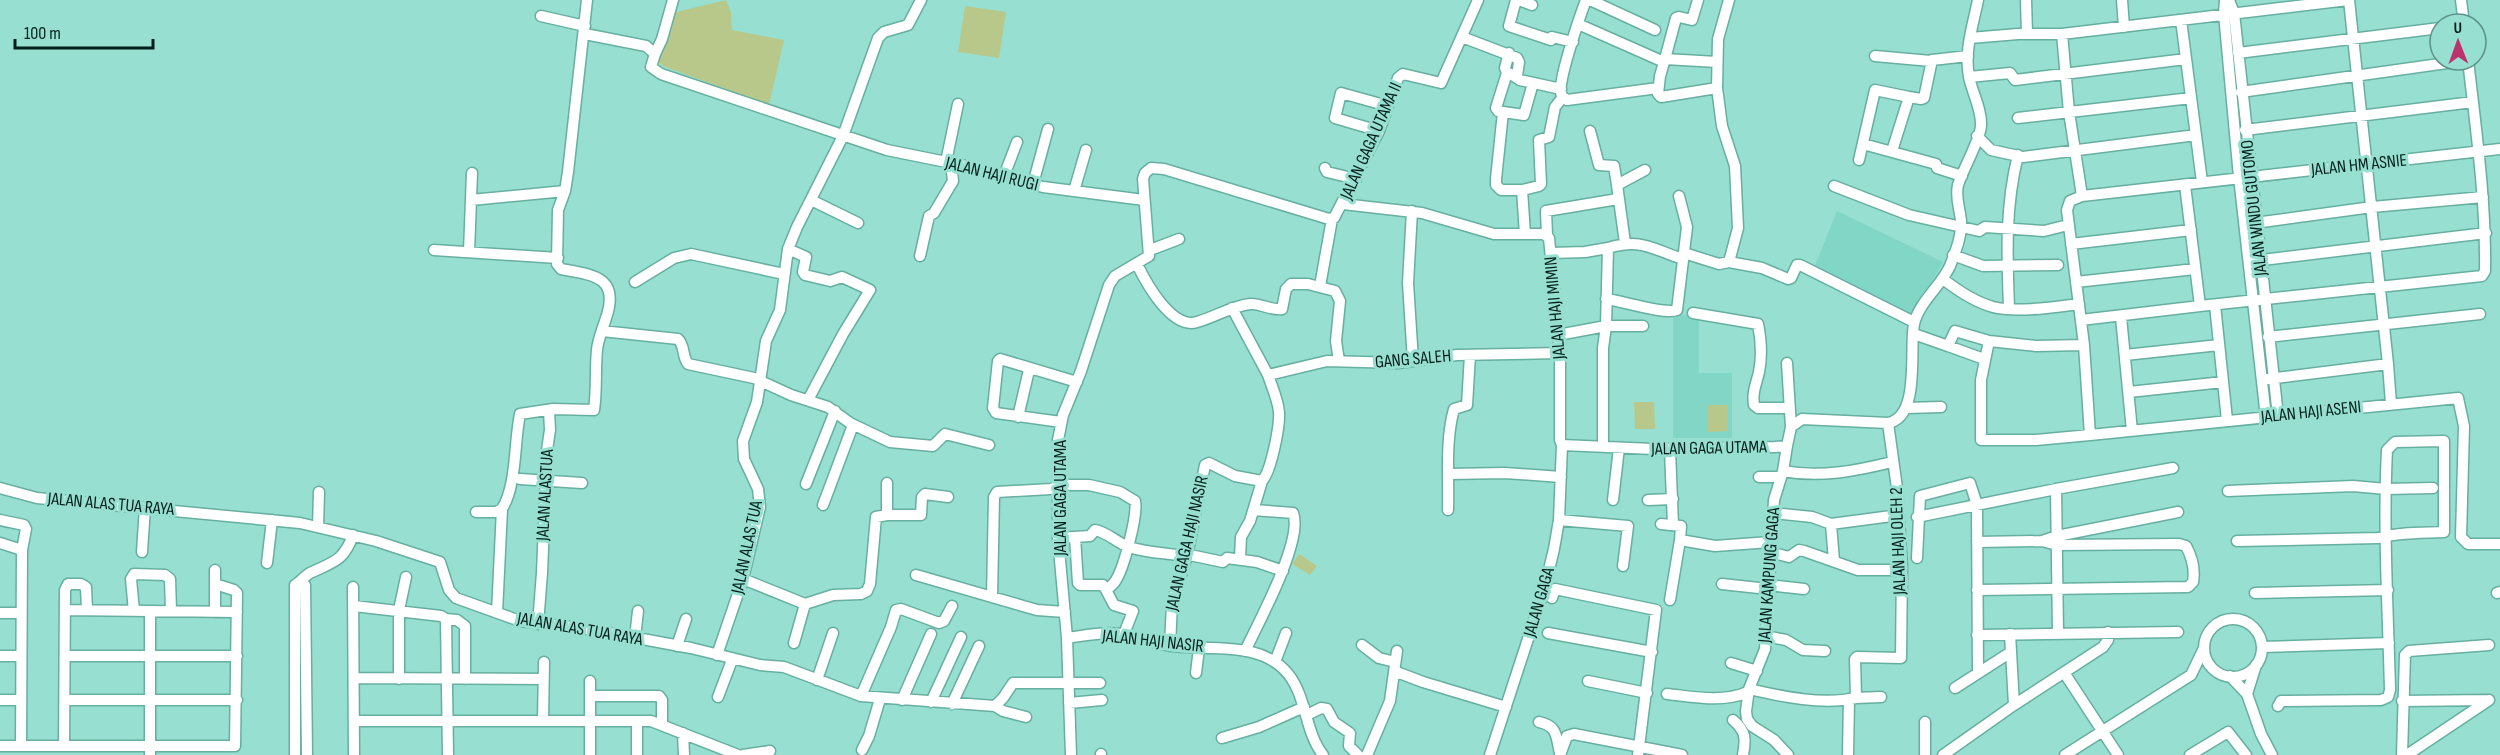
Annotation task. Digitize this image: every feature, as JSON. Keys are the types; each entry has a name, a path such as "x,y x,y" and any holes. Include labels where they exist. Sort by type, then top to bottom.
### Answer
{"street":[{"path":"497,613 502,509 509,495 515,435 520,414 549,410 594,410 597,348 610,302 609,288 602,280 591,274 561,269 557,264 558,210 565,191 587,0"},
{"path":"542,16 646,46 655,54 662,39 673,0"},
{"name":"JALAN ALAS TUA","path":"717,655 743,579 760,503 758,489 744,459 742,446 757,402 765,345 780,310 788,249 843,136 878,38 886,31 908,25 921,0"},
{"name":"JALAN GAGA UTAMA II","path":"1144,200 1143,176 1147,170 1154,167 1332,219 1356,179 1379,130 1400,76 1441,83 1478,0"},
{"path":"1532,5 1518,0 1509,26 1542,39 1551,40 1552,37 1574,42"},
{"path":"1503,112 1496,185 1501,190 1522,190 1539,186 1541,184 1539,140 1549,137 1578,24 1588,0 1655,30"},
{"path":"1698,0 1692,20 1676,18 1658,88 1660,97 1717,88"},
{"path":"1729,0 1718,39 1717,62 1717,88 1722,126 1735,166 1738,228 1729,262"},
{"path":"1888,423 1897,420 1906,408 1914,355 1914,322 1943,279 1961,227 1957,198 1962,176 1981,122 1969,77 1968,56 1978,0"},
{"path":"2026,0 2027,34"},
{"path":"2122,0 2124,27"},
{"name":"JALAN WINDU GUTOMO","path":"2228,0 2244,177 2272,416"},
{"path":"1970,38 2062,34 2349,0 2391,404"},
{"name":"JALAN WINDU GUTOMO","path":"2229,14 2238,54 2241,92 2239,118 2245,130 2244,177 2255,223 2254,261"},
{"path":"2181,20 2202,182"},
{"path":"1578,24 1664,61 1717,62"},
{"path":"2238,54 2428,30"},
{"path":"2062,34 2064,73 2082,196 2074,198 2067,205 2068,225 2084,345 2092,434"},
{"path":"1462,37 1509,54 1505,68 1512,74 1520,80 1562,93 1567,100 1658,88"},
{"name":"JALAN HAJI RUGI","path":"655,54 651,67 661,74 817,125 843,136 913,156 1033,184 1144,200"},
{"path":"1875,56 1931,61 1935,58 1968,56"},
{"path":"1969,77 2010,73 2015,80 2186,59"},
{"path":"1859,160 1875,90 1924,98 1931,61"},
{"path":"2241,92 2428,66"},
{"path":"2081,320 2482,276 2485,271 2486,233 2469,72"},
{"path":"1512,74 1496,108 1497,111 1524,115 1533,83"},
{"path":"1379,130 1335,118 1341,93 1388,106"},
{"path":"1892,151 1909,97"},
{"path":"2018,118 2191,98"},
{"path":"2245,130 2473,102"},
{"path":"920,256 929,216 934,213 953,182 949,163 958,104"},
{"path":"1033,184 1048,129"},
{"path":"1590,131 1599,165 1614,166 1625,243"},
{"path":"1977,136 1991,150 2023,158 2196,135"},
{"path":"1004,176 1017,142"},
{"path":"1863,144 1936,164 1937,168 1962,176"},
{"name":"JALAN HM ASNIE","path":"2082,196 2500,149"},
{"path":"1074,191 1086,150"},
{"path":"2009,308 2008,230 2013,176 2018,155"},
{"path":"1325,168 1327,172 1356,179"},
{"path":"1617,185 1645,170"},
{"path":"469,252 472,173"},
{"path":"2185,185 2200,306"},
{"path":"1834,186 1909,215 1979,231 1985,227 2044,231 2068,225"},
{"path":"1522,190 1525,234"},
{"path":"471,200 565,191"},
{"path":"1606,299 1657,310 1675,311 1678,305 1687,227 1679,196"},
{"path":"2255,223 2372,207 2483,197"},
{"path":"1547,235 1546,211 1618,199"},
{"path":"811,200 858,223"},
{"path":"1144,200 1150,250 1179,239"},
{"name":"JALAN HAJI MIMIN","path":"1343,204 1412,211 1455,221 1494,234 1547,235 1551,253 1560,353 1560,440 1562,445"},
{"path":"1412,211 1408,283 1413,361"},
{"path":"1320,286 1332,219"},
{"path":"2071,244 2191,230"},
{"path":"2254,261 2486,233"},
{"path":"1551,253 1585,252 1625,243 1649,245 1668,255 1719,264 1729,262 1768,269 1790,279 1797,265 1800,265 1914,322"},
{"path":"1603,447 1603,348 1606,326 1608,248"},
{"path":"788,249 806,256 803,272 806,275 830,281 842,277 870,290 843,334 808,400"},
{"path":"434,250 558,258"},
{"name":"JALAN GAGA UTAMA","path":"1071,755 1067,638 1058,538 1057,487 1061,422 1077,382 1109,285 1115,276 1147,259 1150,250"},
{"path":"635,282 674,258 691,254 784,274"},
{"path":"1953,255 1975,264 2007,267 2058,266"},
{"path":"1137,264 1148,287 1182,321 1197,322 1232,308 1254,303 1280,310 1283,308 1286,289 1291,284 1320,286 1335,291 1339,297 1336,341 1340,361"},
{"path":"2076,282 2195,269"},
{"path":"1943,279 1981,303 2001,308 2079,304"},
{"name":"JALAN WINDU GUTOMO","path":"2259,299 2268,337 2267,379"},
{"path":"2215,304 2227,420"},
{"path":"1232,308 1268,375 1279,413 1272,458 1262,481 1254,510 1241,537 1240,559"},
{"path":"1693,314 1758,324 1761,356 1753,390 1754,405 1758,408 1788,408"},
{"path":"2268,337 2480,314"},
{"path":"2121,317 2132,431"},
{"path":"1558,335 1606,326 1643,327"},
{"path":"602,331 678,339 681,341 682,354 688,364 754,378 791,395 836,411 853,425 890,442 918,447 933,446 945,434 989,445"},
{"path":"1948,346 1955,331 1989,341 2036,346 2084,345"},
{"path":"1914,334 1984,358 1989,341"},
{"path":"2125,355 2219,345"},
{"name":"GANG SALEH","path":"1268,375 1310,364 1340,361 1370,363 1470,355 1560,353"},
{"path":"1448,510 1454,410 1467,405 1470,355"},
{"name":"JALAN HAJI ASENI","path":"1984,358 1981,381 1981,440 2036,440 2459,399 2464,426 2461,537 2468,544 2500,544"},
{"path":"1061,422 999,414 993,410 998,361 1000,359 1029,370 1077,382"},
{"path":"1786,363 1791,428"},
{"path":"2267,379 2388,364"},
{"path":"1018,417 1029,370"},
{"path":"2128,392 2223,382"},
{"path":"1906,408 1941,407"},
{"name":"JALAN ALASTUA","path":"538,624 549,410"},
{"path":"806,484 836,411"},
{"name":"JALAN GAGA UTAMA","path":"1562,445 1670,450 1787,446 1791,428 1796,422 1804,419 1888,423"},
{"name":"JALAN HAJI OLEH 2","path":"1852,698 1857,657 1895,660 1901,658 1899,515 1888,423"},
{"path":"822,506 853,425"},
{"path":"2237,541 2378,538 2386,536 2444,532 2444,441 2395,442 2389,446 2386,484 2386,536 2389,643 2388,697 2381,700 2281,700 2278,706"},
{"name":"JALAN GAGA","path":"1490,755 1544,590 1559,520 1562,445"},
{"name":"JALAN KAMPUNG GAGA","path":"1787,446 1782,474 1775,494 1765,649 1749,690 1746,711 1750,724 1774,740 1788,755"},
{"path":"1614,500 1619,448"},
{"path":"1670,450 1673,525"},
{"path":"1759,477 1855,470 1892,462"},
{"name":"JALAN GAGA HAJI NASIR","path":"1170,646 1172,603 1187,556 1206,463 1235,476 1262,481"},
{"path":"1917,517 2173,468"},
{"path":"1449,474 1505,473 1561,477"},
{"path":"520,479 582,483"},
{"path":"1917,558 1917,517 1920,496 1967,482 1972,487 1977,505 1978,673"},
{"path":"887,483 887,515"},
{"path":"2228,491 2386,484 2433,488"},
{"path":"992,597 995,494 1001,491 1089,485 1120,492 1135,501 1137,510 1136,524 1126,546 1118,576 1106,590"},
{"name":"JALAN ALAS TUA RAYA","path":"0,488 38,498 272,520 353,535 440,562 453,595 497,613 538,624 588,629 677,646 732,660 784,667 861,696 995,706 1003,711 1026,717"},
{"path":"2056,489 2058,632"},
{"path":"318,528 319,492"},
{"path":"743,579 805,604 833,595 861,594 867,591 871,573 876,517 921,515 922,496 925,494 948,497"},
{"path":"1647,500 1672,499"},
{"path":"142,552 145,507"},
{"path":"476,512 496,512 502,509"},
{"path":"1245,651 1283,572 1295,522 1294,514 1254,510"},
{"path":"1773,513 1812,517 1831,524 1899,515"},
{"path":"2057,540 2178,513"},
{"path":"0,520 24,525 26,529 22,550 21,746"},
{"path":"267,563 272,520"},
{"path":"1559,520 1628,526 1623,566"},
{"path":"1661,524 1682,528 1670,600"},
{"path":"1831,524 1834,561"},
{"path":"1058,538 1091,536 1095,530 1107,533 1126,546 1223,562 1227,558 1240,559 1283,572"},
{"path":"295,755 295,585 309,574 327,567 342,555 353,535"},
{"path":"1075,537 1078,583 1102,585 1114,605 1133,611 1124,634"},
{"path":"1680,540 1715,546 1770,547 1788,557 1799,550 1858,570 1901,570"},
{"path":"1977,542 2057,540 2179,544 2186,546 2194,574 2193,582 2188,587 1977,590"},
{"path":"0,543 22,550"},
{"path":"214,612 215,570"},
{"path":"134,611 131,579 134,574 165,575 170,579 171,611"},
{"path":"916,575 1037,610 1065,612"},
{"path":"399,679 399,610 406,577"},
{"path":"300,582 305,585 307,755"},
{"path":"64,746 65,610 68,584 81,584 86,587 87,610"},
{"path":"0,746 64,746 150,751 235,746 236,591 215,584"},
{"path":"1722,584 1804,589"},
{"path":"353,587 354,755"},
{"path":"1555,589 1656,610 1639,751"},
{"path":"2254,593 2388,590"},
{"path":"794,643 805,604"},
{"path":"354,606 399,610 457,620 465,626 465,679"},
{"path":"861,696 896,610 900,609 942,623 952,606"},
{"path":"65,610 237,612"},
{"path":"150,611 150,751"},
{"path":"635,638 638,611"},
{"path":"0,613 21,613"},
{"path":"446,619 448,755"},
{"path":"677,646 686,619"},
{"path":"2065,755 2191,675 2204,648 2206,637 2213,627 2229,619 2241,620 2252,626 2259,636 2262,647 2247,694"},
{"path":"1943,755 2103,647 2108,640 2108,632"},
{"path":"1977,635 2178,632"},
{"path":"817,680 833,633"},
{"path":"1286,633 1275,662 1289,675 1305,711 1314,743 1323,755"},
{"path":"1548,633 1652,652"},
{"path":"902,700 931,634"},
{"name":"JALAN HAJI NASIR","path":"1067,638 1124,634 1170,646 1245,651 1275,662"},
{"path":"2010,634 2014,705"},
{"path":"1765,636 1786,640 1803,650 1825,651"},
{"path":"930,702 961,637"},
{"path":"2262,647 2389,643"},
{"path":"1362,645 1379,658 1395,661 1423,682 1506,707"},
{"path":"2402,755 2404,660 2409,651 2489,645"},
{"path":"952,704 979,646"},
{"path":"1196,673 1199,648"},
{"path":"2204,648 2209,663 2247,694 2261,734 2272,755"},
{"path":"1955,688 2011,652"},
{"path":"0,656 20,656"},
{"path":"65,656 237,656"},
{"path":"718,697 732,660"},
{"path":"1367,755 1390,701 1395,661"},
{"path":"543,720 544,662"},
{"path":"1731,663 1757,671"},
{"path":"2191,675 2242,675 2257,664"},
{"path":"2065,674 2118,755"},
{"path":"354,678 543,679"},
{"path":"590,681 590,755"},
{"path":"1588,681 1647,693"},
{"path":"995,706 1004,698 1013,683 1100,682"},
{"path":"1666,694 1715,700 1730,698 1749,690 1817,700 1881,697"},
{"path":"590,696 659,696 662,700 662,725"},
{"path":"1848,755 1852,698"},
{"path":"862,750 880,699"},
{"path":"0,700 21,700"},
{"path":"64,700 237,700"},
{"path":"1069,702 1102,700"},
{"path":"2402,701 2489,700 2407,755"},
{"path":"1222,738 1321,708 1327,709 1334,722 1350,733 1349,746 1358,755"},
{"path":"1733,720 1746,735 1743,755"},
{"path":"354,721 651,722 738,755"},
{"path":"637,722 637,755"},
{"path":"1539,722 1549,724 1554,729 1560,754"},
{"path":"1925,722 1925,755"},
{"path":"2190,755 2226,732 2232,734 2246,755"},
{"path":"683,734 684,755"},
{"path":"1560,754 1568,736 1574,734 1639,751 1682,755"},
{"path":"743,755 770,751"}],"shaded area":[{"path":"726,0 731,13 732,30 784,40 769,105 663,66 656,59 664,15"},
{"path":"965,6 1006,12 999,58 958,52"},
{"path":"1837,211 1943,262 1911,318 1813,270"},
{"path":"1673,315 1699,315 1699,373 1732,373 1732,438 1673,438"},
{"path":"1634,402 1654,402 1655,429 1635,429"},
{"path":"1708,405 1728,405 1728,431 1708,432"},
{"path":"1299,554 1317,566 1310,575 1292,564"}]}
